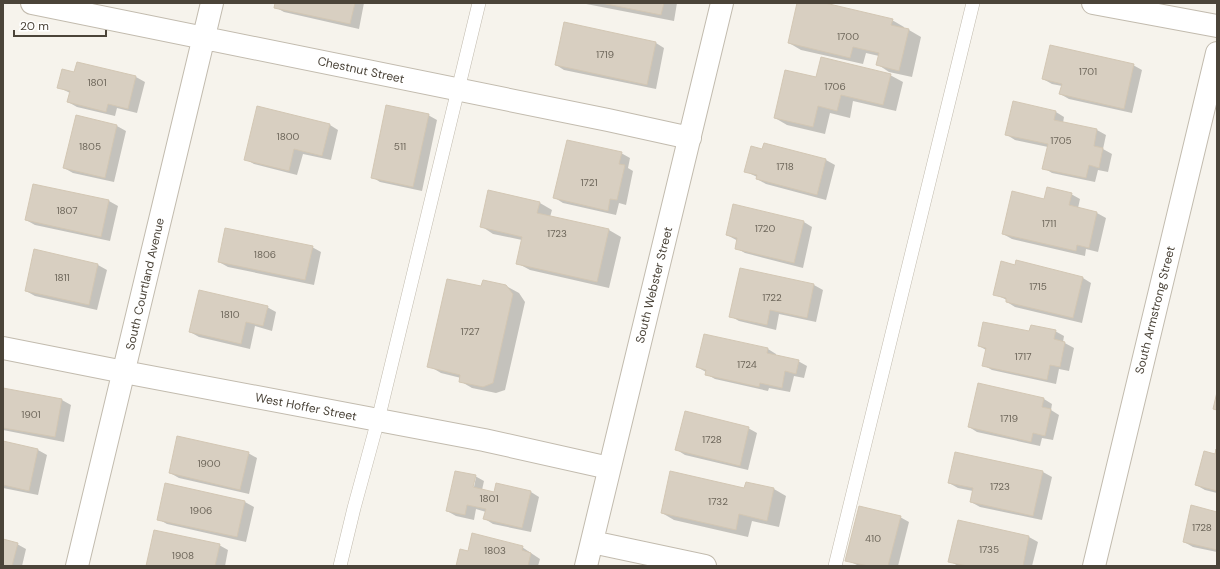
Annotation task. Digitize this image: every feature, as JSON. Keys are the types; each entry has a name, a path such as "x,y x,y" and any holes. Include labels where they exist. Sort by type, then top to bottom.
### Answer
{"street":[{"name":"Chestnut Street","path":"32,3 204,37 690,138"},
{"name":"South Courtland Avenue","path":"77,566 212,3"},
{"name":"South Webster Street","path":"586,566 722,3"},
{"path":"1093,3 1217,26"},
{"name":"South Armstrong Street","path":"1094,566 1217,53"},
{"name":"West Hoffer Street","path":"3,348 484,440 609,468"},
{"path":"592,542 706,566"}],"lane":[{"path":"340,566 378,420 479,3"},
{"path":"835,566 973,3"}],"building":[{"path":"275,3 355,3 350,24 274,8"},
{"path":"601,3 664,3 661,15"},
{"path":"797,3 825,3 893,19 891,25 909,29 899,71 876,65 879,53 853,47 850,58 788,43"},
{"path":"564,22 656,42 647,85 555,65"},
{"path":"1050,45 1134,64 1124,109 1059,94 1062,84 1042,79"},
{"path":"821,57 891,74 883,105 841,95 837,111 818,106 813,127 774,118 785,70 816,77"},
{"path":"77,62 136,76 128,109 108,104 106,112 67,102 70,91 57,88 62,69 74,72"},
{"path":"1013,101 1056,111 1054,120 1097,129 1094,146 1103,148 1099,168 1089,165 1086,178 1042,169 1048,144 1005,135"},
{"path":"386,105 429,114 413,187 371,178"},
{"path":"257,106 330,124 322,156 294,149 289,171 244,160"},
{"path":"76,115 117,125 105,178 63,168"},
{"path":"567,140 622,152 619,164 625,165 617,200 610,199 608,211 553,198"},
{"path":"764,143 826,159 817,195 756,179 757,175 744,172 751,146 762,149"},
{"path":"33,184 109,200 101,237 25,220"},
{"path":"1047,187 1072,193 1069,205 1097,212 1089,248 1077,245 1076,251 1002,234 1012,191 1044,199"},
{"path":"488,190 540,202 537,213 609,229 597,282 516,264 522,237 480,227"},
{"path":"733,204 804,221 794,263 735,249 737,238 726,235"},
{"path":"225,228 313,246 305,280 218,262"},
{"path":"34,249 98,264 89,305 25,291"},
{"path":"1016,260 1083,277 1073,318 1006,302 1006,298 993,295 1001,261 1015,265"},
{"path":"740,268 814,284 807,318 770,310 767,325 729,317"},
{"path":"447,279 481,286 483,280 506,285 513,294 493,383 483,387 459,382 460,375 427,367"},
{"path":"199,290 268,306 263,326 246,322 241,344 189,332"},
{"path":"983,322 1029,331 1031,325 1056,330 1054,339 1065,342 1060,367 1050,365 1047,380 982,366 986,348 978,346"},
{"path":"704,334 768,348 767,353 799,360 796,374 785,371 782,388 760,383 759,387 705,375 706,370 696,367"},
{"path":"978,383 1044,398 1042,407 1051,409 1045,436 1033,433 1031,442 968,427"},
{"path":"3,388 62,399 55,437 3,428"},
{"path":"1217,392 1217,410 1213,409"},
{"path":"685,411 749,427 740,466 675,450"},
{"path":"177,436 249,452 240,490 169,473"},
{"path":"3,441 38,449 29,491 3,485"},
{"path":"1216,449 1217,491 1195,485 1204,451 1215,454"},
{"path":"955,452 1043,471 1033,516 970,502 973,488 948,483"},
{"path":"455,471 476,475 473,487 494,492 496,483 531,491 522,528 483,519 486,509 467,505 465,515 446,511"},
{"path":"670,471 744,488 746,482 774,488 767,521 739,514 736,530 661,513"},
{"path":"165,483 245,501 237,537 157,520"},
{"path":"1191,505 1217,512 1217,550 1183,542"},
{"path":"859,506 901,516 888,566 868,566 845,561"},
{"path":"958,520 1029,536 1023,566 967,566 948,562"},
{"path":"154,530 220,544 215,566 146,566"},
{"path":"472,533 523,546 522,550 531,553 528,566 456,566 460,549 468,551"},
{"path":"3,539 18,543 12,566 3,566"}]}
